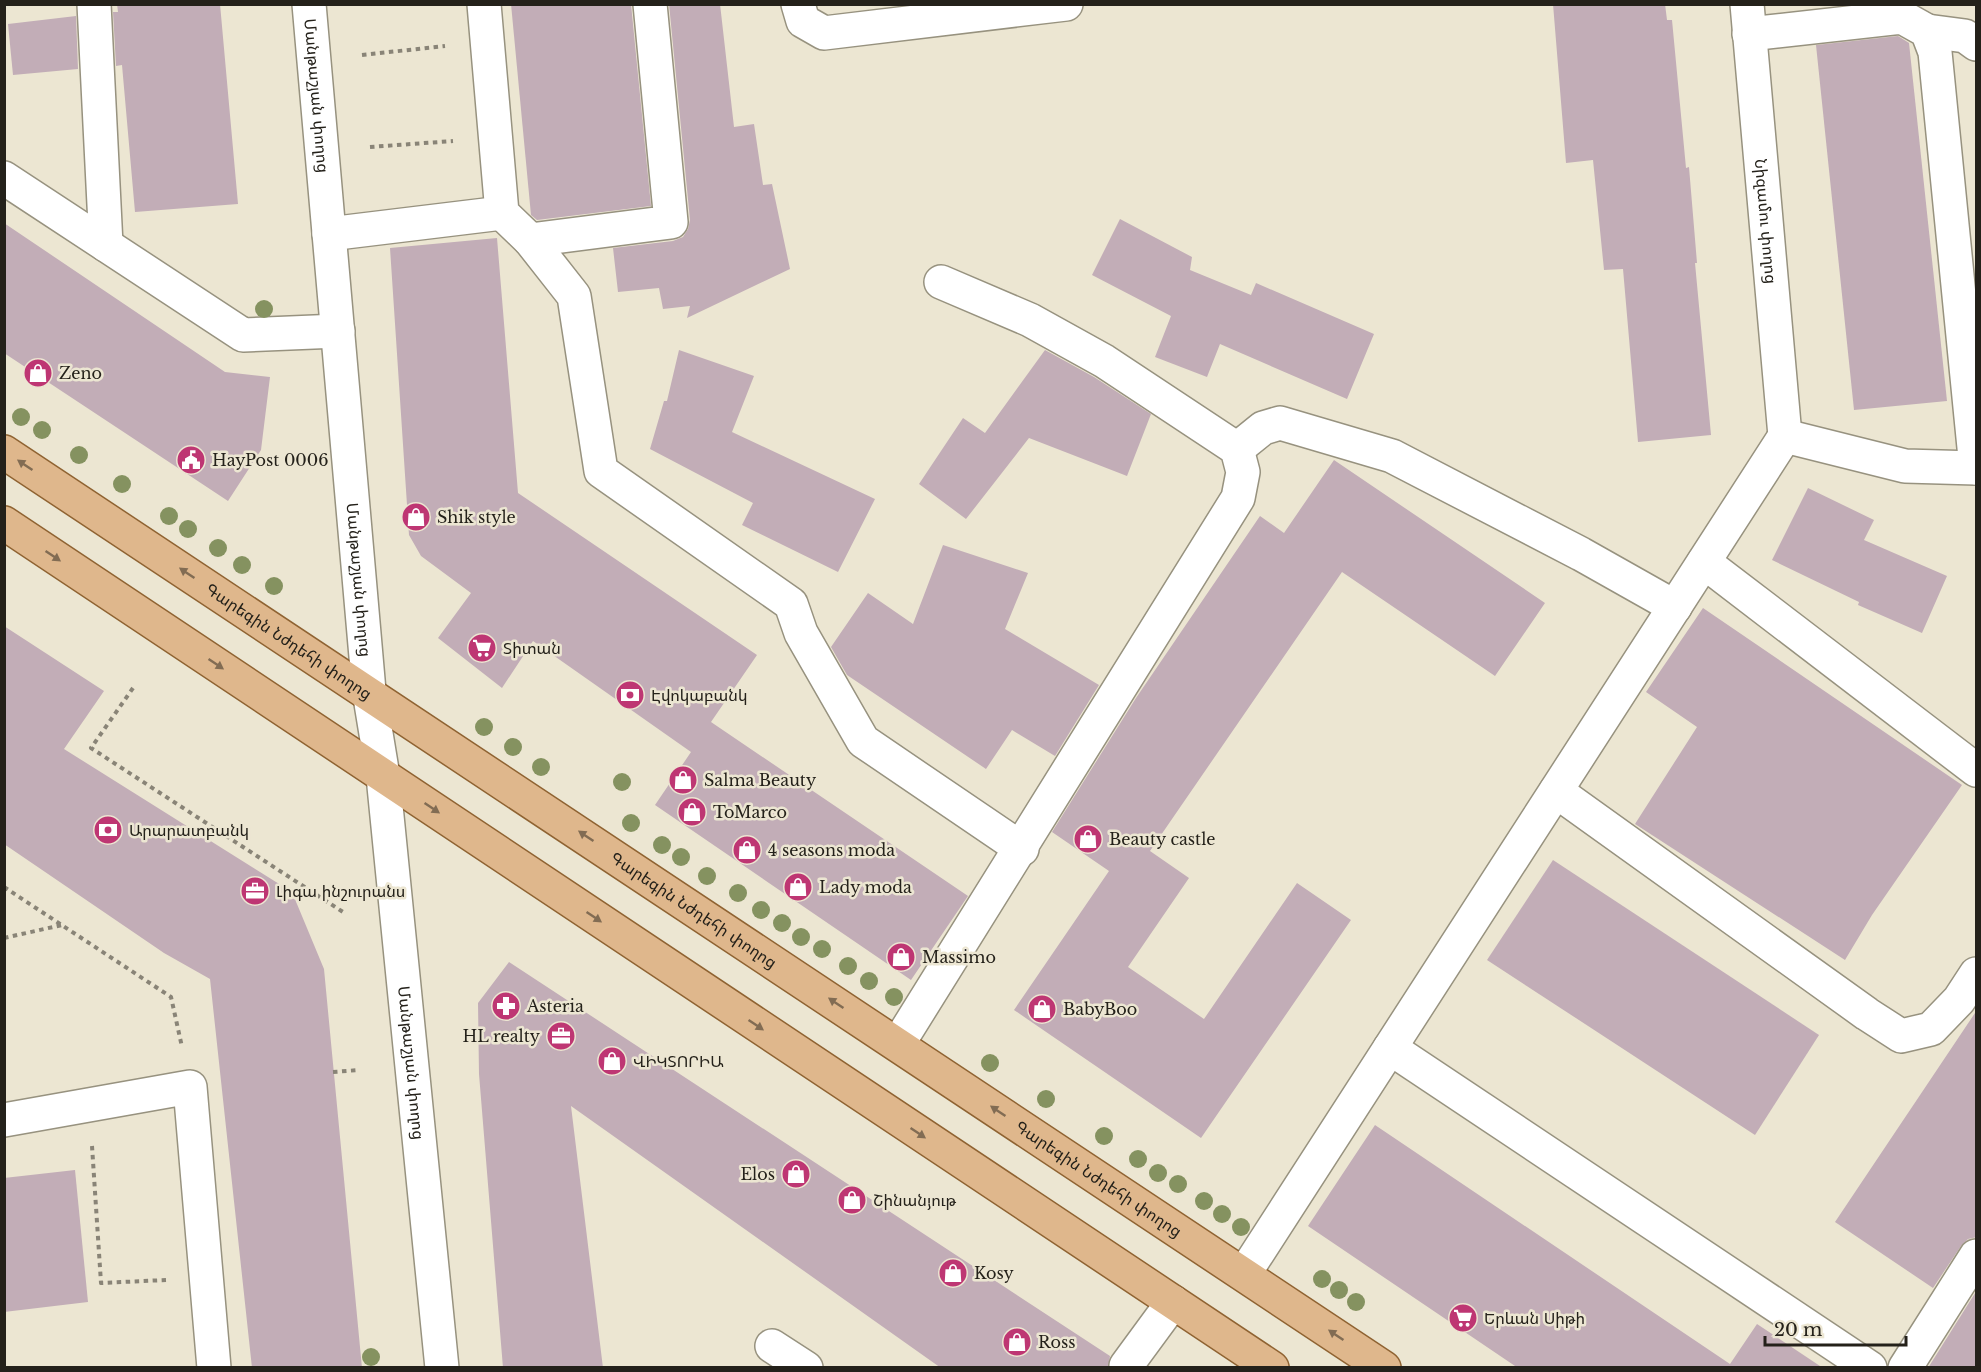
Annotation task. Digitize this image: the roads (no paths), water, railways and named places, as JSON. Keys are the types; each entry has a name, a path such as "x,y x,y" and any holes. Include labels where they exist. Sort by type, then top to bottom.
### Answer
{"main road":[{"name":"Գարեգին Նժդեհի փողոց","path":"4,452 369,691 1384,1368"},
{"path":"4,524 1272,1368"}],"street":[{"path":"94,4 106,245"},
{"name":"Մանթաշյան փողոց","path":"309,4 369,691 383,776 442,1368"},
{"path":"484,4 502,213 530,240 574,296 601,471 791,604 801,633 862,741 1022,849"},
{"path":"530,240 670,222 650,4"},
{"path":"798,4 803,21 824,33 1066,4"},
{"path":"1748,19 1902,17 1928,31 1965,36 1977,44"},
{"name":"Նիզամու փողոց","path":"1748,19 1785,436"},
{"path":"1244,1274 1785,436 1905,466 1976,468 1935,52 1928,31"},
{"path":"4,178 243,335 338,331"},
{"path":"329,234 502,213"},
{"path":"898,1044 1022,849 1238,498 1243,472 1237,448 1104,361 1030,320 941,282"},
{"path":"1237,448 1263,428 1280,423 1392,456 1581,554 1675,607"},
{"path":"1704,562 1977,770"},
{"path":"1556,791 1901,1036 1931,1029 1959,1000 1977,975"},
{"path":"1390,1048 1870,1368"},
{"path":"4,1120 190,1088 214,1368"},
{"path":"1905,1368 1977,1257"},
{"path":"1126,1366 1173,1302"},
{"path":"772,1346 806,1368"}],"place":[{"name":"Zeno","path":"38,373"},
{"name":"HayPost 0006","path":"191,460"},
{"name":"Shik style","path":"416,517"},
{"name":"Տիտան","path":"482,648"},
{"name":"Էվոկաբանկ","path":"630,695"},
{"name":"Salma Beauty","path":"683,780"},
{"name":"ToMarco","path":"692,812"},
{"name":"Արարատբանկ","path":"108,830"},
{"name":"Beauty castle","path":"1088,839"},
{"name":"4 seasons moda","path":"747,850"},
{"name":"Lady moda","path":"798,887"},
{"name":"Լիգա ինշուրանս","path":"255,891"},
{"name":"Massimo","path":"901,957"},
{"name":"Asteria","path":"506,1006"},
{"name":"BabyBoo","path":"1042,1009"},
{"name":"HL realty","path":"561,1036"},
{"name":"ՎԻԿՏՈՐԻԱ","path":"612,1061"},
{"name":"Elos","path":"796,1174"},
{"name":"Շինանյութ","path":"852,1200"},
{"name":"Kosy","path":"953,1273"},
{"name":"Երևան Սիթի","path":"1463,1318"},
{"name":"Ross","path":"1017,1342"}]}
